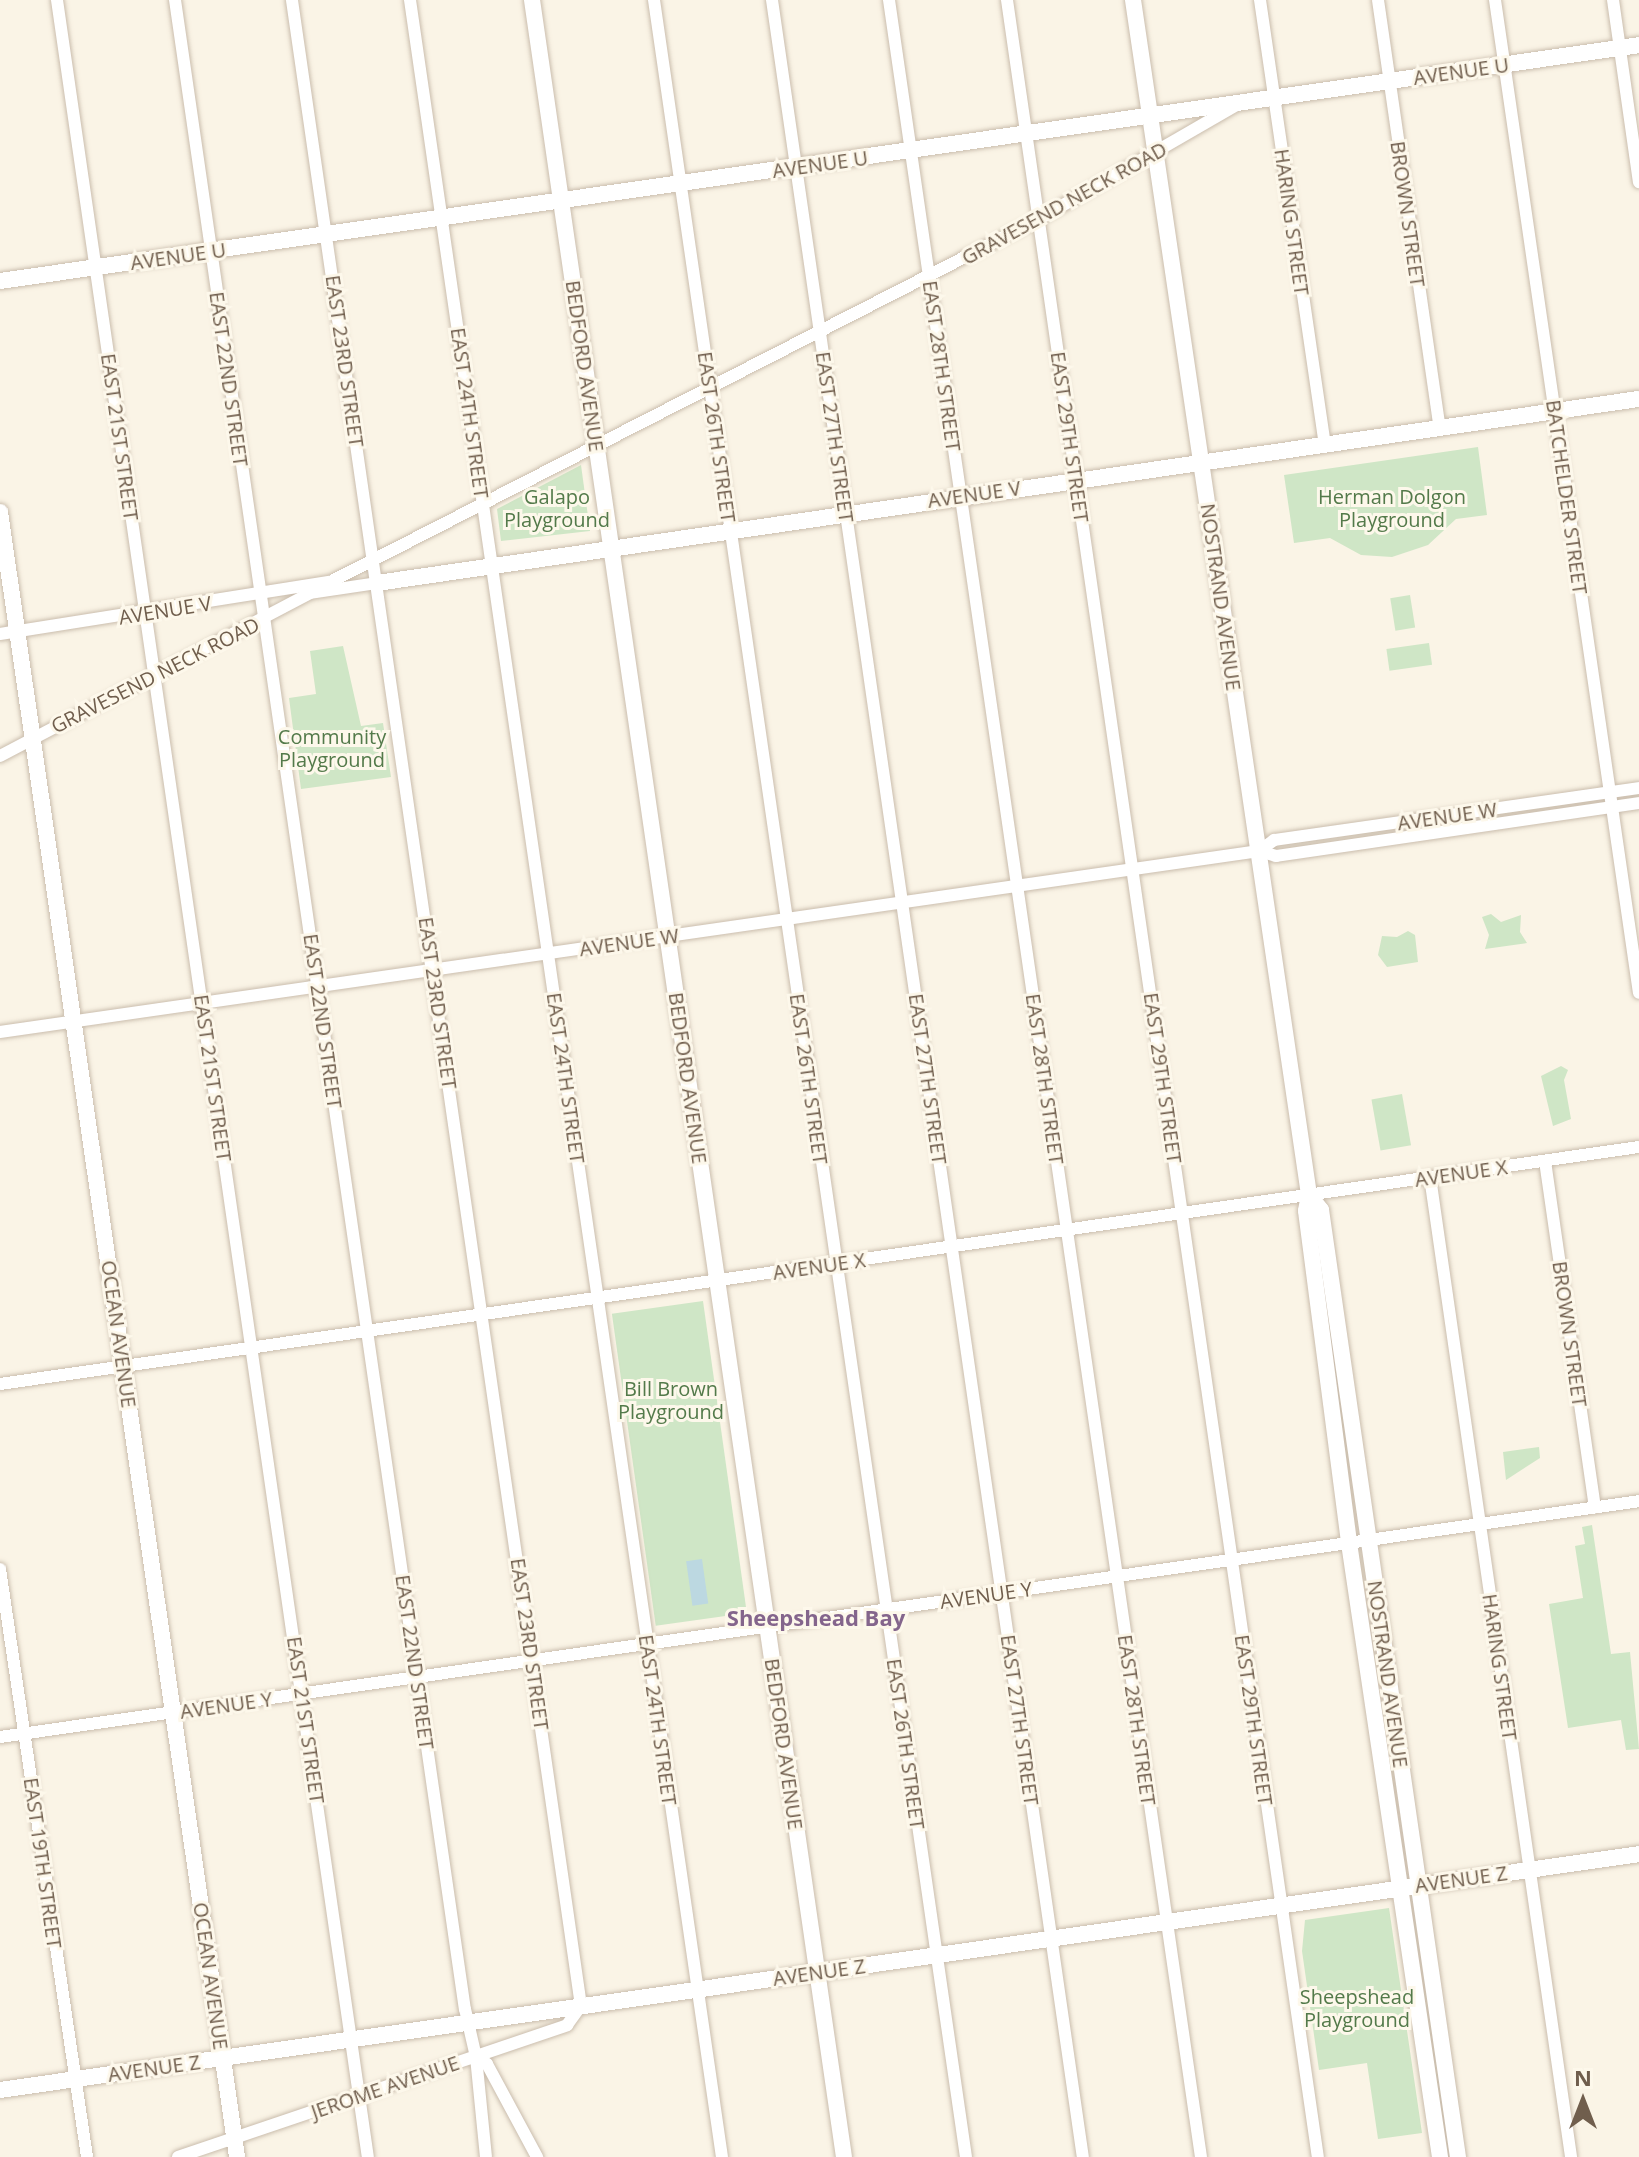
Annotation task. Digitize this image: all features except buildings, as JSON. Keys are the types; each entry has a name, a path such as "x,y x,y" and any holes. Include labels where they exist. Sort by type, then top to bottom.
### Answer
{"main road":[{"name":"BEDFORD AVENUE","path":"532,0 844,2157"},
{"name":"NOSTRAND AVENUE","path":"1133,0 1309,1195 1306,1211 1349,1543 1458,2157"},
{"name":"AVENUE U","path":"0,281 1639,45"},
{"name":"AVENUE V","path":"377,583 611,546 1639,399"},
{"name":"OCEAN AVENUE","path":"0,512 237,2157"},
{"name":"NOSTRAND AVENUE","path":"1309,1195 1321,1210 1369,1540 1440,2157"},
{"name":"AVENUE Z","path":"0,2090 1639,1854"}],"street":[{"name":"EAST 21ST STREET","path":"57,0 368,2157"},
{"name":"EAST 22ND STREET","path":"175,0 467,2022 476,2057"},
{"name":"EAST 23RD STREET","path":"292,0 581,2006"},
{"name":"EAST 24TH STREET","path":"410,0 722,2157"},
{"name":"EAST 26TH STREET","path":"654,0 966,2157"},
{"name":"EAST 27TH STREET","path":"772,0 1083,2157"},
{"name":"EAST 28TH STREET","path":"889,0 1201,2157"},
{"name":"EAST 29TH STREET","path":"1007,0 1318,2157"},
{"name":"HARING STREET","path":"1260,0 1325,445"},
{"name":"BROWN STREET","path":"1378,0 1440,428"},
{"name":"BATCHELDER STREET","path":"1495,0 1639,993"},
{"path":"1613,0 1639,182"},
{"name":"GRAVESEND NECK ROAD","path":"330,582 1039,219 1240,102"},
{"name":"AVENUE V","path":"0,634 146,614 330,582"},
{"name":"AVENUE V","path":"310,593 377,583"},
{"name":"GRAVESEND NECK ROAD","path":"0,756 310,593"},
{"name":"AVENUE W","path":"1259,851 1274,840 1639,788"},
{"name":"AVENUE W","path":"0,1032 1259,851 1276,856 1639,803"},
{"name":"AVENUE X","path":"0,1384 1639,1147"},
{"name":"BROWN STREET","path":"1545,1161 1595,1507"},
{"name":"HARING STREET","path":"1430,1177 1571,2157"},
{"name":"AVENUE Y","path":"0,1737 1639,1501"},
{"name":"EAST 19TH STREET","path":"0,1569 87,2157"},
{"name":"JEROME AVENUE","path":"178,2157 567,2025 581,2006"},
{"path":"476,2057 486,2157"},
{"path":"476,2057 487,2064 537,2157"}],"green space":[{"name":"Herman Dolgon Playground","path":"1478,447 1487,515 1456,519 1428,545 1392,557 1361,555 1330,538 1294,543 1284,475"},
{"name":"Galapo Playground","path":"581,465 590,531 501,541 497,509"},
{"path":"1410,595 1415,628 1395,631 1390,598"},
{"path":"1429,643 1432,665 1389,671 1386,649"},
{"name":"Community Playground","path":"343,646 361,726 383,723 391,777 301,789 289,698 316,694 310,651"},
{"path":"1491,914 1501,922 1521,915 1520,932 1527,943 1485,949 1489,935 1482,917"},
{"path":"1408,931 1415,935 1418,962 1387,967 1378,955 1382,936 1397,937"},
{"path":"1561,1066 1568,1070 1564,1080 1571,1119 1553,1126 1541,1076"},
{"path":"1402,1094 1411,1145 1381,1151 1371,1099"},
{"name":"Bill Brown Playground","path":"703,1301 747,1613 656,1626 612,1314"},
{"path":"1539,1447 1540,1458 1506,1480 1503,1452"},
{"path":"1592,1525 1611,1654 1630,1652 1639,1749 1626,1750 1621,1720 1568,1728 1549,1604 1583,1598 1575,1546 1585,1544 1582,1527"},
{"name":"Sheepshead Playground","path":"1389,1908 1422,2133 1378,2139 1367,2063 1319,2070 1302,1951 1305,1920"}],"water":[{"path":"702,1559 708,1604 692,1606 686,1561"}],"district":[{"name":"Sheepshead Bay","path":"816,1618"}]}
